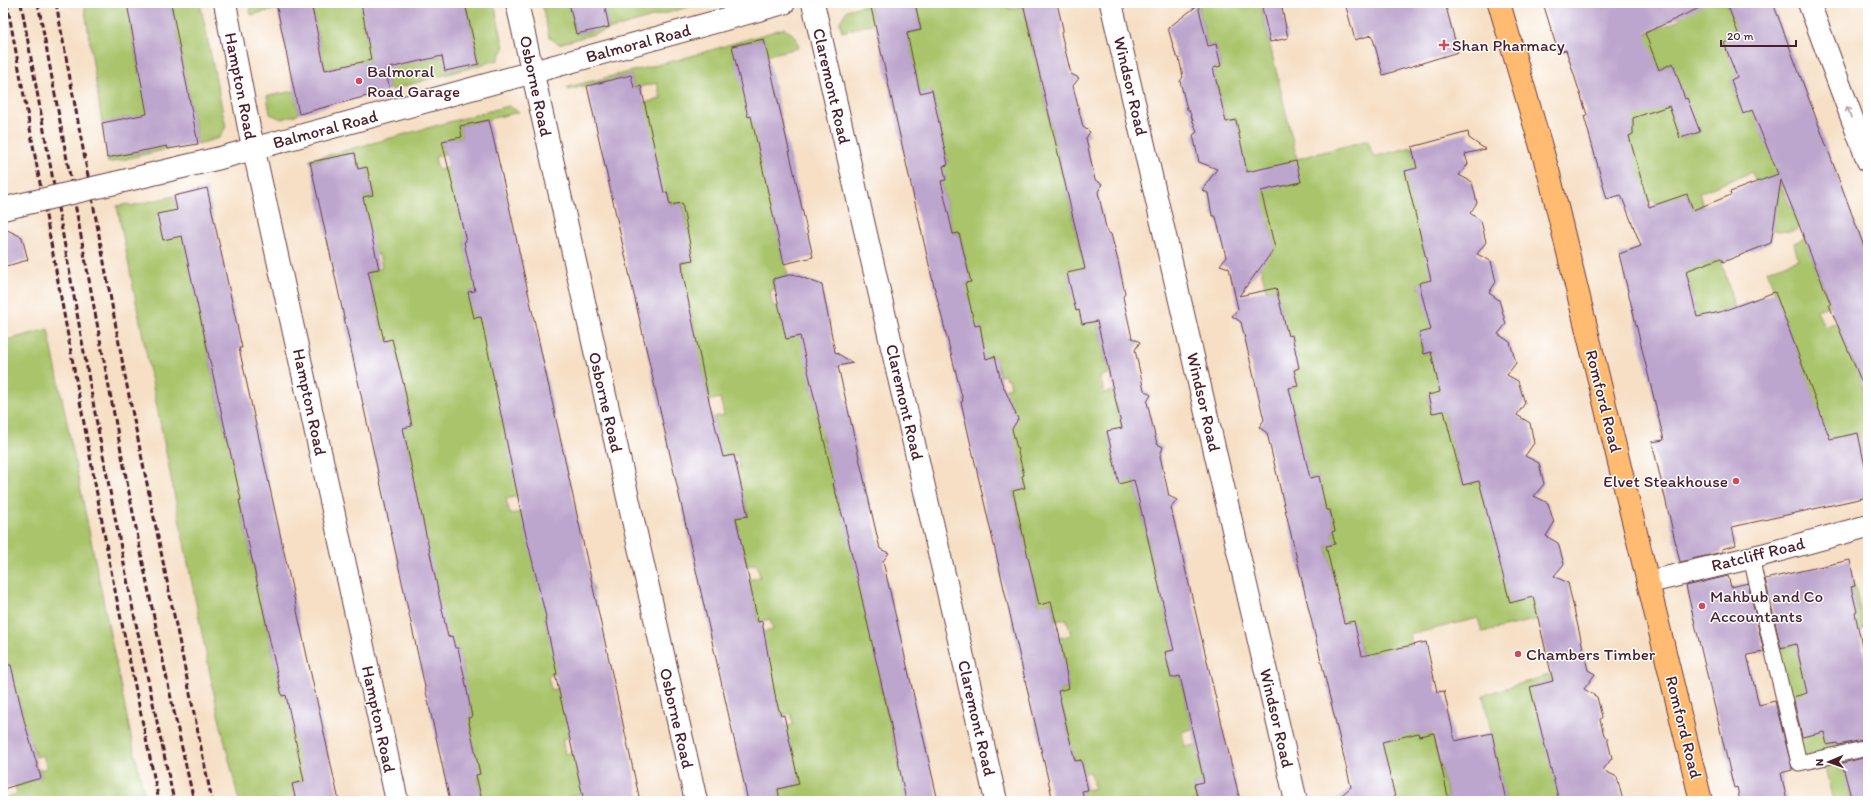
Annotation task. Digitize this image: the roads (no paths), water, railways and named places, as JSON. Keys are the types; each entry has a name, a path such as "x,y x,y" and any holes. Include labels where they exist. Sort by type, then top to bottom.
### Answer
{"main road":[{"name":"Romford Road","path":"1499,3 1549,174 1701,801"}],"street":[{"name":"Hampton Road","path":"225,3 254,149 397,801"},
{"name":"Osborne Road","path":"517,3 696,801"},
{"name":"Balmoral Road","path":"11,207 254,149 784,3"},
{"name":"Claremont Road","path":"813,3 996,801"},
{"name":"Windsor Road","path":"1111,3 1296,801"},
{"path":"1809,3 1868,161"},
{"name":"Ratcliff Road","path":"1648,582 1750,558 1868,526"}],"lane":[{"path":"1750,558 1799,763 1868,748"}],"railway":[{"path":"7,3 112,576 159,801"},
{"path":"21,3 97,424 132,605 174,801"},
{"path":"38,3 131,503 194,801"},
{"path":"56,3 126,381 212,801"}],"place":[{"name":"Shan Pharmacy","path":"1444,45"},
{"name":"Balmoral Road Garage","path":"359,81"},
{"name":"Elvet Steakhouse","path":"1736,481"},
{"name":"Mahbub and Co Accountants","path":"1702,606"},
{"name":"Chambers Timber","path":"1518,654"}]}
